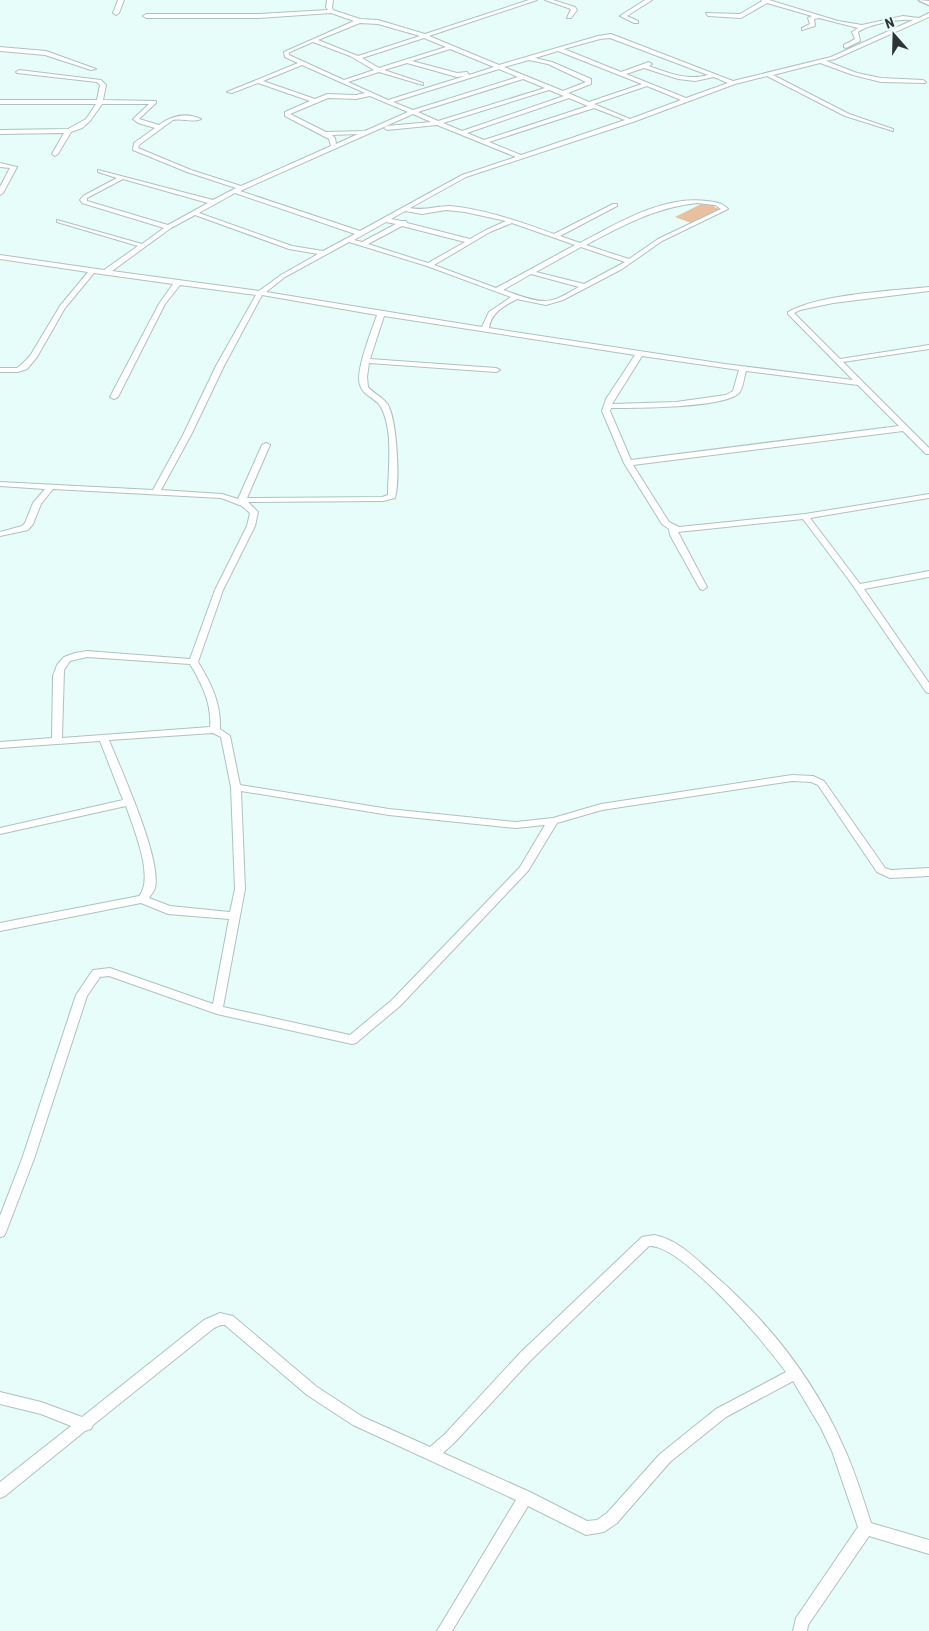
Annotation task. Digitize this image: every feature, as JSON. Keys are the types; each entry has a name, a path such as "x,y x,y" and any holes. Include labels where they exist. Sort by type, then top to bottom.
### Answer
{"street":[{"path":"116,13 121,0"},
{"path":"330,0 328,7 331,11"},
{"path":"358,58 422,35 534,0"},
{"path":"548,0 573,8 574,10 569,17"},
{"path":"636,22 623,16 649,0"},
{"path":"708,14 741,16 765,0 862,27"},
{"path":"922,0 929,3"},
{"path":"146,16 268,16 331,11 359,21 378,22 422,35 590,105 631,120"},
{"path":"156,492 187,435 220,366 260,293 283,276 464,176 631,120 733,83 822,62 856,49 920,20 929,14"},
{"path":"804,29 813,25 811,18 817,16"},
{"path":"810,65 805,63 804,59 856,42 858,40 854,32 862,27 903,18 920,20"},
{"path":"359,21 286,53 287,56 388,102 520,157"},
{"path":"388,102 558,49 600,37 611,36 733,83"},
{"path":"313,40 358,58 378,70 421,84"},
{"path":"342,82 450,47"},
{"path":"0,49 46,53 93,69"},
{"path":"558,49 686,100"},
{"path":"461,133 566,95 589,83 589,80 568,70 528,58"},
{"path":"660,61 667,59"},
{"path":"406,61 457,75 478,74"},
{"path":"822,62 855,74 881,80 923,82"},
{"path":"230,92 302,63"},
{"path":"584,65 592,63"},
{"path":"620,74 652,63"},
{"path":"645,66 684,80 699,80 713,76"},
{"path":"568,70 576,68"},
{"path":"0,132 69,131 91,119 100,102 103,85 99,81 19,72"},
{"path":"767,74 848,115 890,130"},
{"path":"105,272 169,228 234,191 413,112 523,77"},
{"path":"259,80 314,101"},
{"path":"483,142 646,85"},
{"path":"378,128 437,123 549,88"},
{"path":"334,146 332,138 326,134 311,129 287,116 290,112 327,96 356,97 371,94"},
{"path":"0,102 154,102 136,119 140,122 160,127"},
{"path":"198,119 175,117 136,144 135,149 189,171 242,188"},
{"path":"55,154 69,131"},
{"path":"326,134 368,133"},
{"path":"0,165 14,167 0,193"},
{"path":"100,171 212,202"},
{"path":"123,177 85,197 84,202 91,206 169,228"},
{"path":"234,191 359,233"},
{"path":"348,240 428,265 497,290 541,303 551,302 620,268 660,240 722,212 725,207 708,202 674,203 580,244 497,290"},
{"path":"554,236 615,205"},
{"path":"364,244 422,212 440,208 451,208 512,221 628,261"},
{"path":"402,209 422,212"},
{"path":"194,213 292,248 323,253"},
{"path":"384,219 470,241"},
{"path":"59,221 142,246"},
{"path":"428,265 470,241 512,221"},
{"path":"2,259 260,293 381,314 743,369 858,383"},
{"path":"0,370 18,370 24,367 33,357 62,307 92,271"},
{"path":"530,272 583,286"},
{"path":"114,397 162,304 178,283"},
{"path":"927,449 858,383 790,313 792,310 864,296 929,289"},
{"path":"485,330 485,321 489,316 517,296"},
{"path":"0,484 222,496 244,502 383,500 392,496 390,422 385,406 365,388 363,383 367,361 381,314"},
{"path":"838,361 929,347"},
{"path":"640,353 610,399 606,411 628,463 666,524 673,528 678,530 805,516 929,496"},
{"path":"367,361 496,370"},
{"path":"607,406 676,404 726,398 734,395 736,392 743,369"},
{"path":"628,463 905,428"},
{"path":"244,502 266,445"},
{"path":"138,492 161,481"},
{"path":"0,534 25,528 29,524 37,504 50,488"},
{"path":"193,662 219,590 251,526 254,512 244,502"},
{"path":"805,516 858,587 929,690"},
{"path":"673,528 674,535 703,587"},
{"path":"858,587 929,574"},
{"path":"57,742 58,676 64,658 87,654 193,662"},
{"path":"193,662 209,688 216,717 215,730"},
{"path":"0,745 215,730 225,736 236,787 240,889 217,1010"},
{"path":"103,738 129,802 148,862 150,887 142,899"},
{"path":"236,787 389,812 470,822 516,825 553,821 601,807 792,778 814,779 821,783 881,870 890,874 929,872"},
{"path":"0,831 129,802"},
{"path":"0,1232 28,1159 82,995 97,973 110,972 217,1010 352,1040 396,1003 524,869 553,821"},
{"path":"0,927 142,899 168,910 236,916"},
{"path":"431,1454 450,1438 526,1356 646,1241 659,1240 672,1246 727,1293 796,1373 838,1449 866,1528"},
{"path":"0,1491 86,1425 209,1324 220,1319 228,1320 312,1391 358,1421 525,1496 586,1528 599,1527 612,1518 665,1458 721,1413 796,1373"},
{"path":"0,1398 41,1408 86,1425"},
{"path":"444,1631 525,1496"},
{"path":"866,1528 929,1547"},
{"path":"800,1631 802,1624 866,1528"}],"shaded area":[{"path":"703,203 715,205 714,207 720,209 691,223 675,217"}]}
